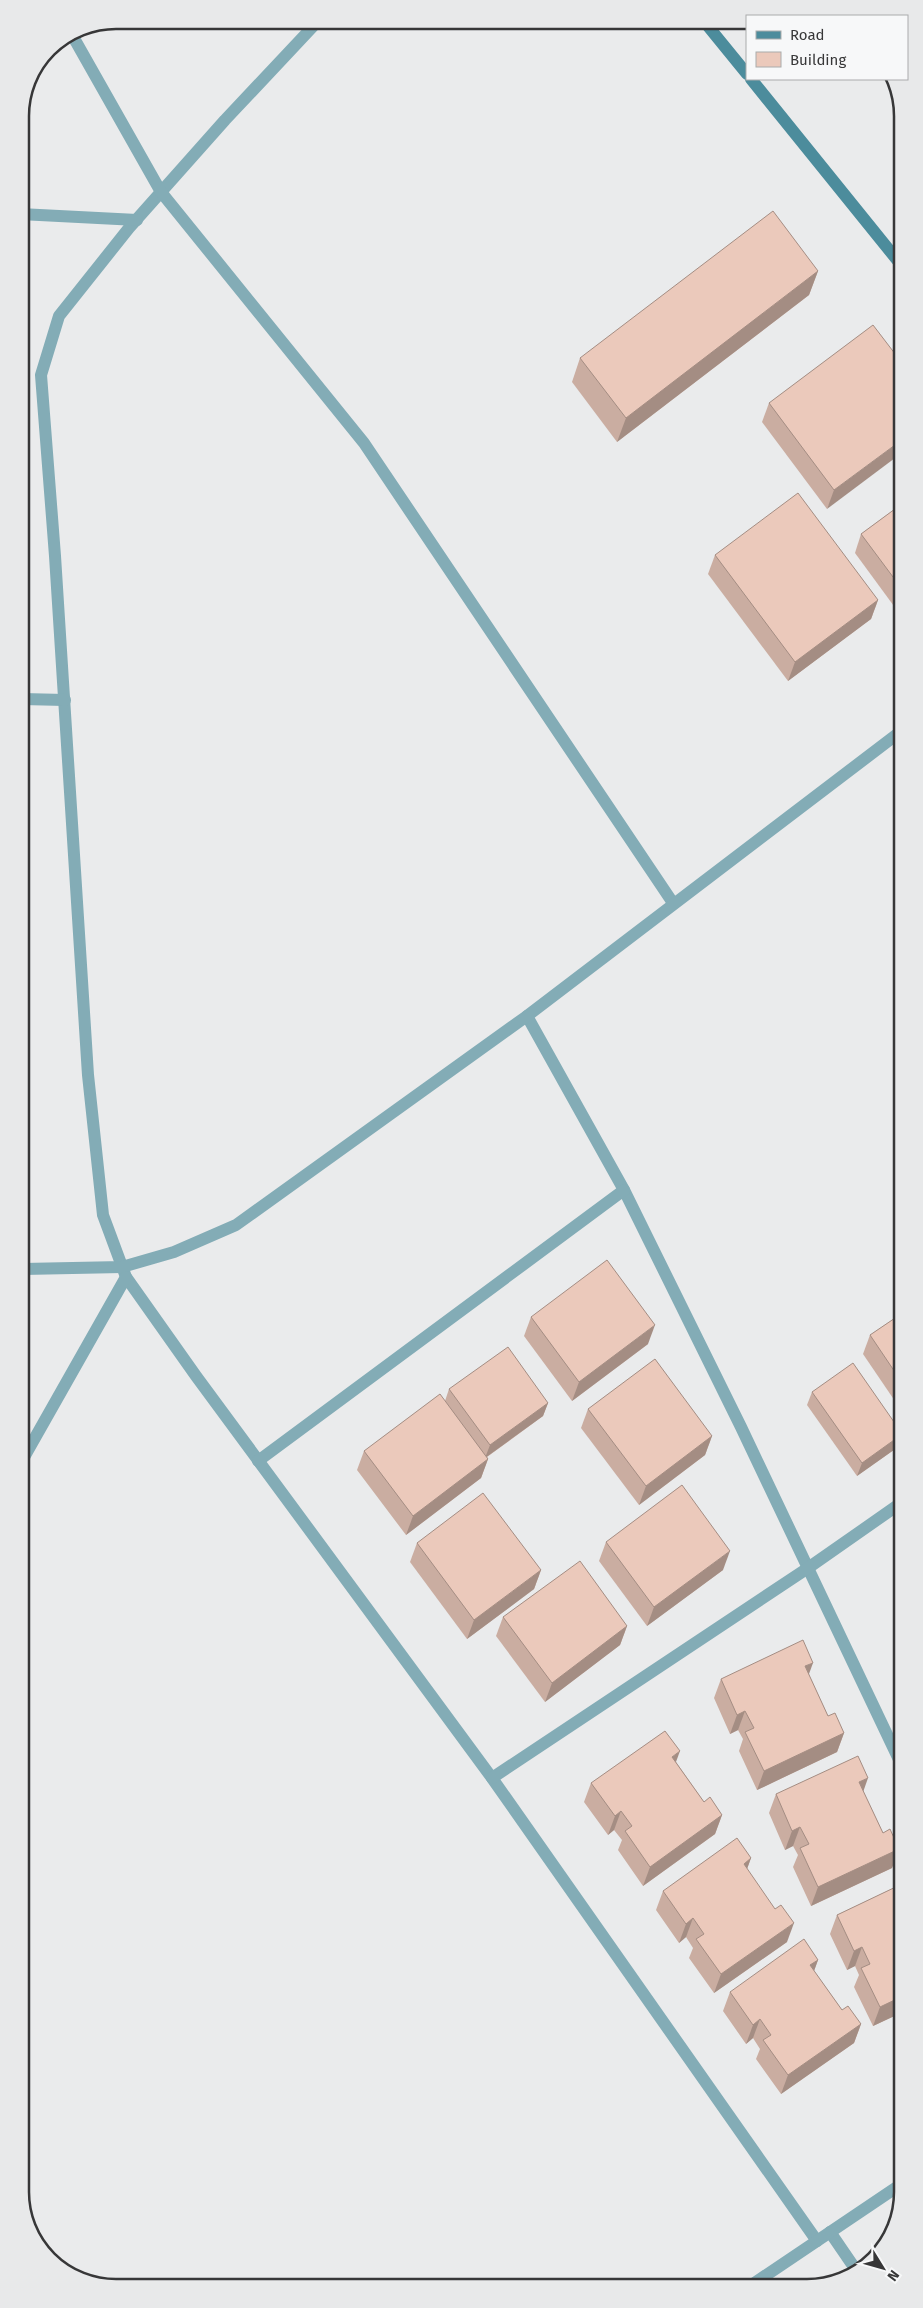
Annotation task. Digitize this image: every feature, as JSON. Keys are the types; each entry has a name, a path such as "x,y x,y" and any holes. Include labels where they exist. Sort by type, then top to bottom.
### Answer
{"street":[{"path":"311,29 225,120 161,192 59,316 41,375 65,700 88,1075 103,1215 124,1272 258,1461 492,1778 817,2241"},
{"path":"711,29 746,73"},
{"path":"74,39 161,192 364,443 673,903"},
{"path":"752,80 894,256"},
{"path":"29,214 137,220"},
{"path":"29,698 65,700"},
{"path":"29,1269 124,1272 236,1225 528,1016 673,903 894,737"},
{"path":"528,1016 624,1190 741,1427 894,1749"},
{"path":"258,1461 624,1190"},
{"path":"29,1448 124,1272"},
{"path":"492,1778 808,1568 894,1508"},
{"path":"760,2279 894,2189"},
{"path":"830,2232 853,2266"}],"building":[{"path":"773,211 818,271 626,418 580,358"},
{"path":"873,325 894,352 894,446 834,490 769,403"},
{"path":"798,493 878,600 795,662 715,555"},
{"path":"894,510 894,578 861,534"},
{"path":"607,1260 655,1325 579,1382 531,1317"},
{"path":"894,1319 894,1371 870,1335"},
{"path":"508,1347 548,1403 490,1445 449,1389"},
{"path":"655,1359 712,1436 646,1486 588,1409"},
{"path":"853,1363 894,1422 894,1440 862,1463 812,1392"},
{"path":"440,1394 488,1459 413,1516 364,1451"},
{"path":"682,1485 730,1551 654,1607 606,1542"},
{"path":"483,1493 541,1570 474,1620 417,1543"},
{"path":"580,1561 627,1626 552,1683 503,1617"},
{"path":"803,1640 813,1663 805,1666 828,1716 835,1713 844,1733 764,1771 745,1732 754,1728 745,1711 737,1715 721,1679"},
{"path":"665,1731 680,1751 672,1757 704,1802 710,1797 722,1815 650,1867 625,1831 632,1826 621,1811 615,1816 591,1783"},
{"path":"858,1756 868,1778 859,1782 883,1833 890,1829 894,1838 894,1851 818,1887 800,1848 809,1844 800,1827 792,1831 776,1794"},
{"path":"737,1838 751,1858 744,1864 775,1909 781,1905 794,1923 721,1974 696,1939 704,1934 693,1918 686,1924 663,1891"},
{"path":"894,1888 894,2000 880,2007 861,1968 870,1964 862,1947 854,1951 837,1915"},
{"path":"804,1939 818,1960 810,1965 842,2010 848,2006 861,2024 788,2075 763,2040 771,2035 760,2019 753,2025 730,1992"}]}
